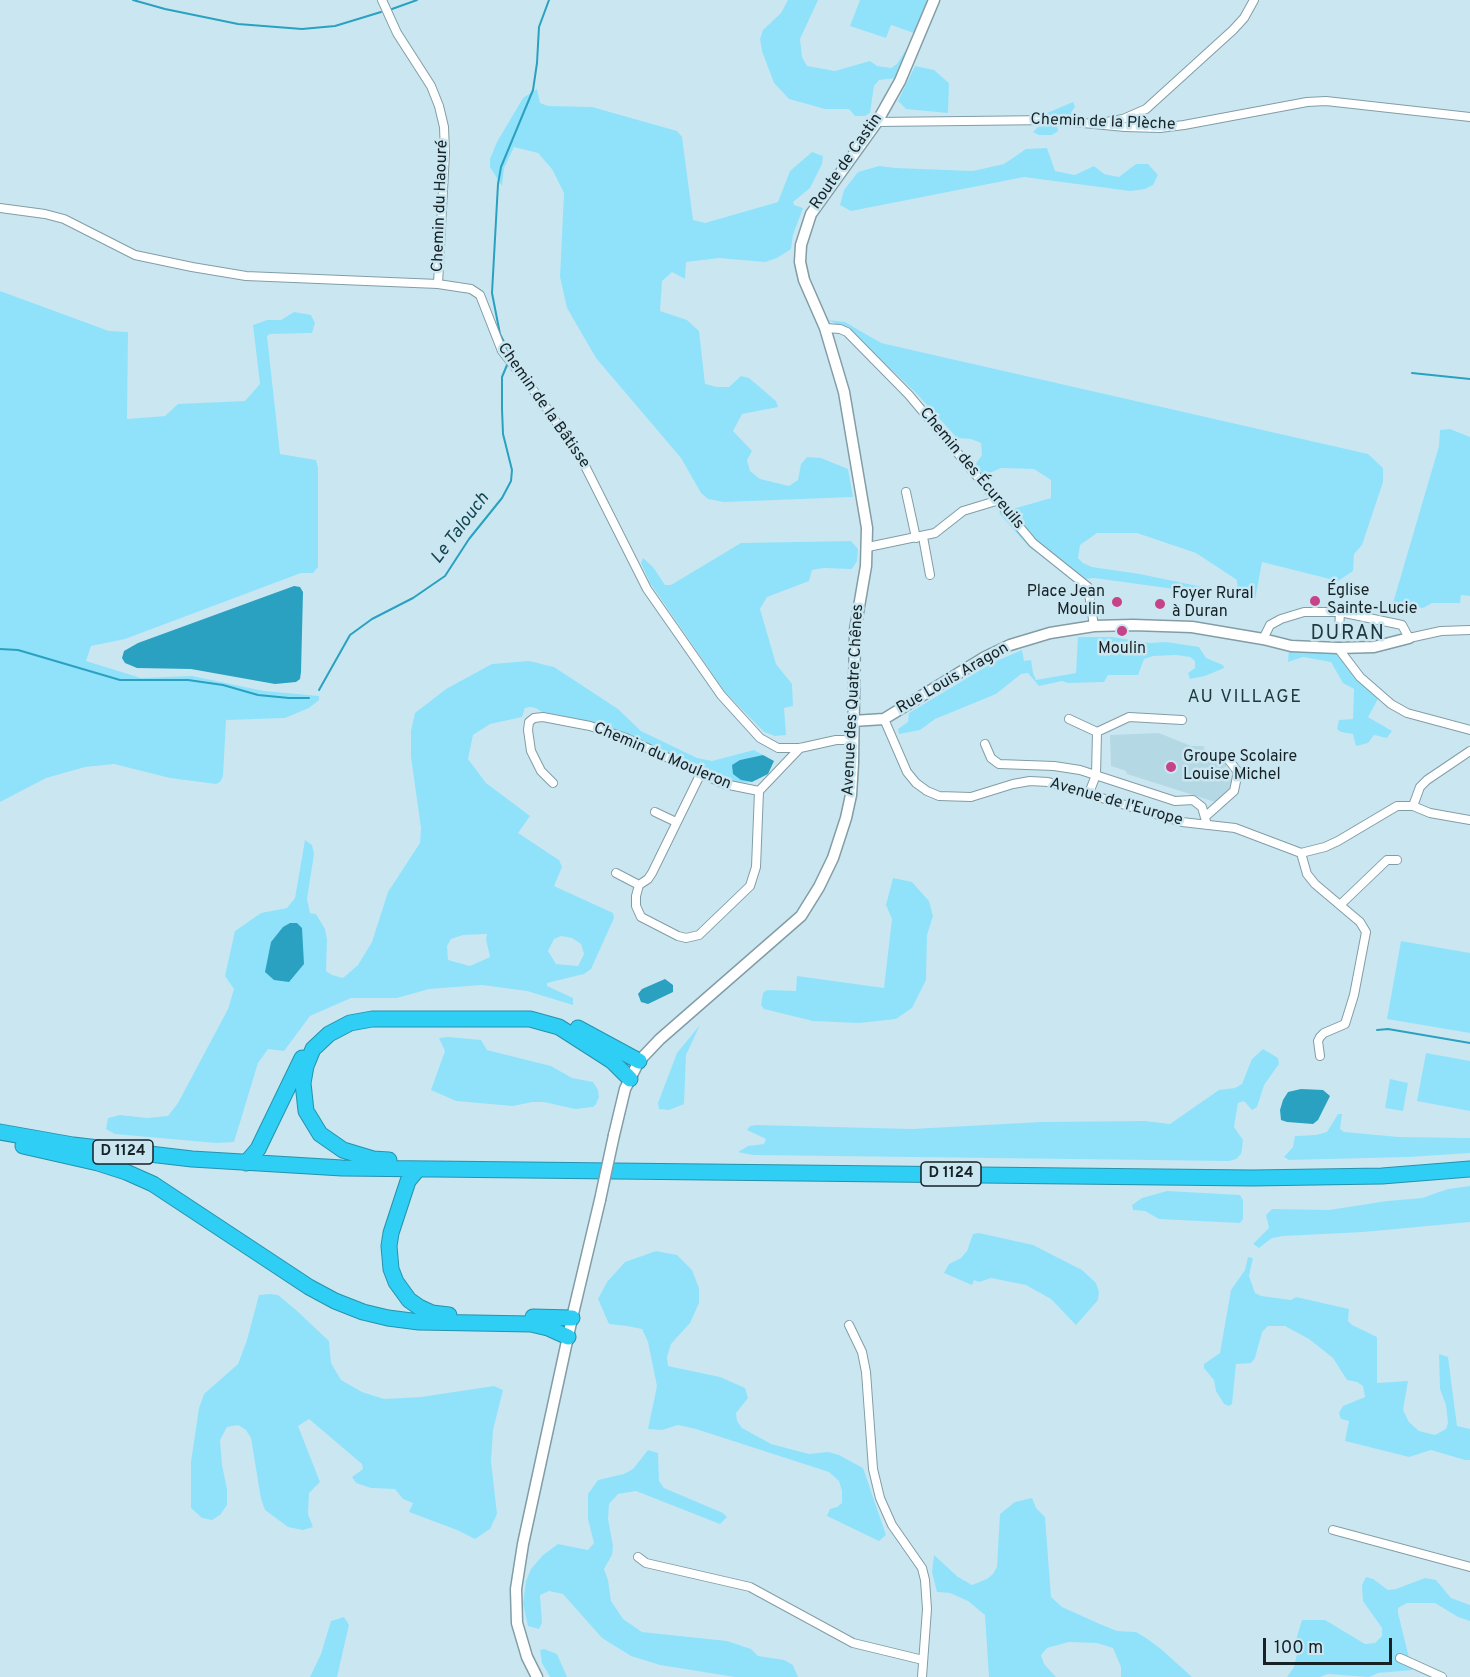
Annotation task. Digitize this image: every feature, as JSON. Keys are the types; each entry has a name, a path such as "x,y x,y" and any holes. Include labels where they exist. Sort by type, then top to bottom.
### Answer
{"highway":[{"path":"246,1163 258,1149 310,1043 323,1027 340,1017 365,1010 522,1010 543,1013 565,1021 639,1061"},
{"path":"572,1318 448,1315 432,1313 409,1300 391,1269 389,1246 408,1181 425,1169 417,1162 373,1159 343,1150 320,1134 306,1111 303,1083 306,1066 313,1049 329,1034 350,1023 372,1019 530,1019 559,1027 612,1061 630,1079"},
{"name":"D 1124","path":"0,1132 136,1154 305,1167 1252,1178 1382,1176 1470,1169"},
{"path":"0,1141 98,1163 153,1184 309,1287 363,1312 418,1322 531,1324 548,1328 568,1338"}],"street":[{"name":"Chemin du Haouré","path":"382,0 397,33 431,86 444,127 445,153 438,284"},
{"name":"Route de Castin","path":"825,328 804,280 800,262 804,229 820,199 877,122 900,81 934,0"},
{"path":"1091,124 1123,119 1146,109 1233,30 1244,18 1254,0"},
{"name":"Chemin de la Plèche","path":"877,122 1052,120 1160,128 1307,102 1326,101 1470,117"},
{"name":"Chemin de la Bâtisse","path":"0,208 64,219 135,255 172,263 246,276 438,284 462,287 480,295 502,351 541,400 580,458 593,480 633,566 665,618 721,695 760,738 778,748 800,748"},
{"name":"Chemin des Écureuils","path":"825,328 847,332 909,395 1033,543 1089,587 1094,626"},
{"name":"Avenue des Quatre Chênes","path":"537,1677 527,1657 517,1623 516,1589 523,1544 572,1318 625,1089 639,1061 660,1039 801,916 812,900 833,858 851,795 855,630 868,547 866,515 844,393 825,328"},
{"path":"906,492 930,575"},
{"path":"868,547 920,537 943,528 963,511 996,501"},
{"path":"1263,639 1270,625 1304,612 1340,612 1402,625 1409,638 1441,631 1470,630"},
{"path":"1339,630 1340,612"},
{"name":"Rue Louis Aragon","path":"853,721 884,719 977,662 1010,645 1050,633 1094,626 1167,626 1263,639 1291,646 1338,648 1374,647 1409,638"},
{"path":"1338,648 1360,677 1391,704 1407,713 1470,730"},
{"path":"1096,732 1129,717 1182,720"},
{"name":"Chemin du Mouleron","path":"553,783 541,771 531,751 528,730 529,722 534,718 554,719 590,726 626,738 736,788 759,791"},
{"name":"Avenue de l'Europe","path":"884,719 907,772 916,783 939,796 971,797 1013,784 1030,781 1048,782 1182,822 1244,831 1301,853"},
{"path":"1069,719 1096,732"},
{"path":"1089,793 1096,775 1096,732"},
{"path":"700,773 652,873 639,885 635,903 641,917 686,938 699,934 745,893 754,879 759,791 800,748 836,740 853,740"},
{"path":"985,744 991,758 999,764 1054,766 1096,775 1175,801 1193,800 1202,807 1207,825"},
{"path":"1413,806 1420,787 1426,780 1470,751"},
{"path":"1206,816 1234,790 1238,772 1228,759"},
{"path":"1320,1056 1318,1041 1320,1037 1345,1024 1354,995 1365,928 1310,879 1301,853 1338,842 1396,806 1413,806 1430,813 1470,820"},
{"path":"655,812 676,822"},
{"path":"1340,905 1387,860 1397,860"},
{"path":"616,873 639,885"},
{"path":"849,1325 862,1352 866,1372 873,1469 880,1498 892,1525 922,1568 926,1580 927,1609 922,1677"},
{"path":"1333,1530 1470,1567"},
{"path":"638,1557 646,1563 750,1587 854,1643 922,1660"},
{"path":"1400,1658 1442,1677"}],"shaded area":[{"path":"788,0 818,0 800,39 802,57 807,66 835,71 870,61 877,66 891,68 897,64 909,45 911,48 897,78 879,80 874,86 870,113 865,116 855,116 849,109 825,109 789,99 774,83 760,39 763,30 781,13"},
{"path":"860,0 928,0 914,33 891,25 886,38 850,26"},
{"path":"915,66 934,70 949,83 948,113 906,109 898,101"},
{"path":"537,89 540,103 548,106 592,107 677,131 682,137 693,220 705,223 778,202 790,171 812,152 823,156 822,164 810,188 793,202 794,205 803,208 793,235 791,249 765,262 719,258 686,262 685,279 672,272 662,281 660,311 687,320 699,331 705,384 729,387 741,376 749,378 776,401 778,407 742,414 733,431 752,451 747,460 750,471 760,479 789,486 798,480 801,464 807,457 821,458 848,469 853,497 724,502 708,499 701,493 681,458 596,358 567,308 560,277 564,193 552,169 538,153 514,147 504,168 502,186 490,167 490,159 497,142 523,98"},
{"path":"1073,102 1075,107 1071,112 1072,117 1057,124 1058,131 1052,135 1039,135 1033,132 1043,126 1047,113"},
{"path":"1047,148 1055,171 1075,175 1094,166 1104,174 1119,177 1136,164 1148,164 1158,175 1153,185 1145,189 1130,191 1024,177 851,211 840,205 844,190 858,172 879,166 973,171 1004,164 1026,149"},
{"path":"0,291 109,331 128,332 127,419 165,416 178,404 245,401 260,384 253,325 267,320 281,320 294,312 311,315 315,323 312,333 267,336 280,454 316,460 318,468 318,567 313,573 301,573 125,639 91,646 86,661 141,678 192,676 264,691 319,696 319,700 309,708 285,718 226,720 223,776 216,784 170,778 114,764 85,767 46,778 0,802"},
{"path":"828,320 845,322 881,343 1368,454 1383,468 1383,482 1362,545 1354,554 1353,571 1338,581 1262,562 1255,600 1238,598 1237,580 1196,553 1137,533 1097,533 1080,545 1078,558 1083,563 1092,567 1207,588 1211,594 1094,578 1075,580 1029,547 999,513 1051,498 1051,480 1034,469 1001,468 983,476 975,465 982,455 981,443 971,439 957,438 916,393 851,331"},
{"path":"1450,429 1470,437 1470,596 1461,595 1460,603 1432,603 1423,608 1393,603 1439,446 1440,430"},
{"path":"851,541 858,549 857,561 852,569 812,570 809,581 767,597 760,609 776,664 792,684 793,706 784,708 786,735 775,736 764,732 725,692 650,583 641,563 643,558 653,567 665,585 671,585 741,543"},
{"path":"294,586 300,587 303,592 301,672 300,679 296,682 275,684 191,669 137,668 125,663 122,658 124,651 138,643"},
{"path":"1078,637 1112,637 1199,647 1206,658 1223,665 1224,668 1190,679 1188,673 1195,668 1195,661 1190,657 1176,655 1153,656 1144,659 1138,675 1108,675 1104,682 1068,683 1062,681 1039,686 1028,673 1021,674 996,694 935,719 920,730 899,734 898,729 908,722 909,713 992,663 1022,650 1024,661 1031,660 1036,680 1076,673"},
{"path":"1289,648 1338,652 1359,681 1378,699 1368,717 1392,731 1387,738 1374,735 1368,743 1356,746 1353,734 1337,729 1339,720 1353,719 1354,689 1343,683 1331,662 1303,657 1288,662"},
{"path":"529,661 554,667 618,709 641,731 697,758 712,761 754,750 763,755 740,760 741,780 752,782 739,783 705,771 622,733 591,722 545,714 536,708 525,708 522,717 490,724 473,735 468,759 486,783 530,816 518,833 559,860 562,867 554,886 613,913 614,918 591,969 584,974 547,983 547,986 573,998 573,1005 527,991 482,985 429,989 397,998 351,998 310,1016 284,1051 268,1049 258,1063 234,1142 216,1143 115,1134 106,1129 108,1118 120,1115 147,1118 168,1116 178,1103 228,1009 234,989 225,976 235,931 261,913 287,908 295,898 305,840 312,845 314,854 307,899 310,913 316,914 325,929 326,971 343,978 358,965 372,942 388,892 420,843 421,828 411,757 411,731 415,713 446,689 492,664","holes":["487,934 490,957 470,966 448,960 447,946 451,939 463,935","561,936 572,938 581,944 584,954 578,966 556,964 548,951 554,939"]},
{"name":"Groupe Scolaire Louise Michel","path":"1159,733 1191,746 1204,746 1205,752 1226,753 1226,769 1233,777 1230,788 1215,802 1127,774 1126,771 1111,766 1110,735"},
{"path":"763,755 774,761 768,774 752,782 741,780 733,774 732,765 740,760"},
{"path":"893,878 912,882 929,901 933,916 927,935 926,980 912,1008 896,1019 859,1023 813,1021 764,1009 761,1005 763,993 767,990 796,991 797,976 884,988 892,919 886,905"},
{"path":"290,923 297,923 302,928 304,964 289,982 274,980 265,972 271,942 283,927"},
{"path":"1401,941 1470,953 1470,1033 1387,1019"},
{"path":"665,979 673,985 673,992 648,1004 641,1002 638,994 642,989"},
{"path":"700,1025 686,1055 684,1104 669,1110 659,1109 658,1103 677,1053"},
{"path":"439,1038 481,1040 487,1050 551,1066 572,1078 593,1082 599,1097 593,1107 575,1109 544,1102 513,1106 456,1101 431,1090 445,1051"},
{"path":"1263,1049 1278,1058 1279,1064 1264,1085 1257,1107 1252,1110 1244,1101 1238,1103 1234,1127 1243,1140 1242,1149 1236,1159 1229,1161 753,1155 738,1152 748,1146 764,1144 766,1139 747,1130 750,1126 756,1125 912,1129 1041,1122 1145,1121 1170,1124 1219,1090 1235,1088 1242,1084 1252,1059"},
{"path":"1426,1053 1470,1061 1470,1111 1417,1101"},
{"path":"1390,1079 1408,1083 1403,1111 1385,1108"},
{"path":"1301,1089 1323,1090 1330,1096 1318,1120 1313,1124 1281,1120 1280,1110 1288,1092"},
{"path":"1338,1114 1342,1114 1340,1129 1344,1132 1399,1137 1470,1138 1470,1153 1289,1160 1284,1157 1293,1147 1295,1136 1327,1132"},
{"path":"1470,1186 1470,1222 1364,1232 1283,1236 1272,1238 1259,1248 1253,1244 1269,1228 1266,1215 1272,1209 1329,1210 1422,1198 1448,1189"},
{"path":"1167,1191 1240,1195 1243,1200 1243,1219 1240,1223 1159,1219 1145,1211 1133,1210 1132,1205 1142,1198"},
{"path":"979,1233 1033,1245 1082,1270 1096,1283 1099,1292 1098,1300 1076,1325 1051,1299 1026,1285 991,1278 979,1282 974,1280 972,1285 944,1273 949,1264 961,1258 967,1251 973,1234"},
{"path":"656,1251 677,1255 692,1270 699,1288 699,1303 690,1323 671,1344 667,1357 668,1366 720,1377 745,1388 748,1398 736,1413 737,1421 742,1428 771,1444 809,1454 828,1452 839,1455 863,1468 886,1535 879,1541 827,1516 830,1509 842,1503 839,1481 829,1472 696,1429 678,1425 662,1430 648,1429 657,1386 648,1342 642,1329 609,1324 598,1299 607,1282 625,1262"},
{"path":"1248,1257 1253,1258 1249,1276 1255,1293 1291,1300 1296,1297 1349,1309 1348,1321 1352,1325 1377,1337 1377,1383 1408,1381 1403,1410 1409,1422 1419,1431 1435,1435 1446,1429 1448,1423 1446,1405 1440,1389 1439,1354 1448,1357 1457,1426 1470,1429 1470,1460 1431,1450 1409,1457 1345,1441 1349,1421 1341,1419 1339,1413 1343,1406 1365,1397 1363,1386 1347,1380 1333,1358 1309,1339 1285,1326 1268,1326 1262,1332 1255,1358 1251,1363 1236,1364 1232,1404 1229,1406 1224,1404 1204,1364 1220,1353 1231,1290 1245,1270"},
{"path":"259,1295 278,1295 329,1341 331,1363 341,1380 362,1392 384,1399 421,1397 494,1386 503,1390 493,1430 491,1461 497,1514 490,1529 475,1539 409,1512 413,1503 403,1499 395,1489 371,1488 356,1483 352,1477 363,1469 362,1464 309,1419 298,1426 320,1482 309,1493 308,1514 313,1527 303,1530 288,1527 265,1510 261,1499 251,1438 246,1430 238,1425 227,1427 220,1440 227,1505 220,1515 212,1520 202,1518 191,1508 191,1462 199,1408 204,1394 238,1364"},
{"path":"648,1450 658,1453 659,1481 664,1488 723,1513 727,1517 720,1524 636,1491 618,1494 609,1504 608,1519 613,1546 612,1555 604,1569 611,1601 623,1619 642,1632 727,1641 751,1649 758,1656 784,1660 793,1665 798,1677 735,1677 660,1665 631,1656 602,1638 563,1594 549,1591 540,1595 542,1623 539,1629 528,1626 523,1604 526,1581 531,1569 543,1555 558,1544 588,1550 594,1543 588,1519 588,1494 598,1480 624,1474 633,1469"},
{"path":"1032,1498 1036,1508 1045,1517 1051,1597 1062,1607 1102,1625 1117,1631 1136,1632 1161,1649 1192,1677 1121,1677 1121,1667 1113,1648 1097,1643 1069,1642 1047,1648 1041,1655 1044,1664 1056,1677 989,1677 985,1615 968,1601 950,1593 937,1592 932,1572 934,1555 958,1577 972,1585 987,1579 997,1567 1000,1514 1015,1502"},
{"path":"1366,1577 1373,1579 1388,1590 1425,1578 1436,1580 1451,1598 1470,1605 1470,1621 1458,1617 1435,1603 1407,1603 1398,1608 1398,1613 1412,1670 1378,1673 1369,1677 1328,1674 1320,1677 1287,1677 1294,1667 1297,1654 1296,1640 1302,1620 1325,1620 1365,1644 1375,1643 1382,1636 1382,1628 1363,1601 1362,1585"},
{"path":"344,1617 349,1625 337,1677 310,1677 321,1654 331,1621"},
{"path":"544,1649 557,1654 567,1677 550,1677 542,1663 540,1650"}],"waterway":[{"path":"133,0 238,24 302,29 335,26 381,12"},
{"path":"392,9 417,0"},
{"name":"Le Talouch","path":"513,360 500,334 492,293 498,184 501,167 533,90 539,27 549,0"},
{"name":"Le Talouch","path":"319,690 350,635 372,619 413,598 445,576 469,539 502,498 511,481 512,470 503,434 502,377 507,365"},
{"path":"1412,373 1470,379"},
{"name":"Le Talouch","path":"0,649 18,650 120,680 188,680 223,685 258,695 309,698"},
{"path":"1377,1030 1388,1029 1470,1043"}],"place":[{"name":"Église Sainte-Lucie","path":"1315,601"},
{"name":"Place Jean Moulin","path":"1117,602"},
{"name":"Foyer Rural à Duran","path":"1160,604"},
{"name":"Moulin","path":"1122,631"},
{"name":"Groupe Scolaire Louise Michel","path":"1171,767"}],"district":[{"name":"DURAN","path":"1348,635"},
{"name":"AU VILLAGE","path":"1245,698"}]}
